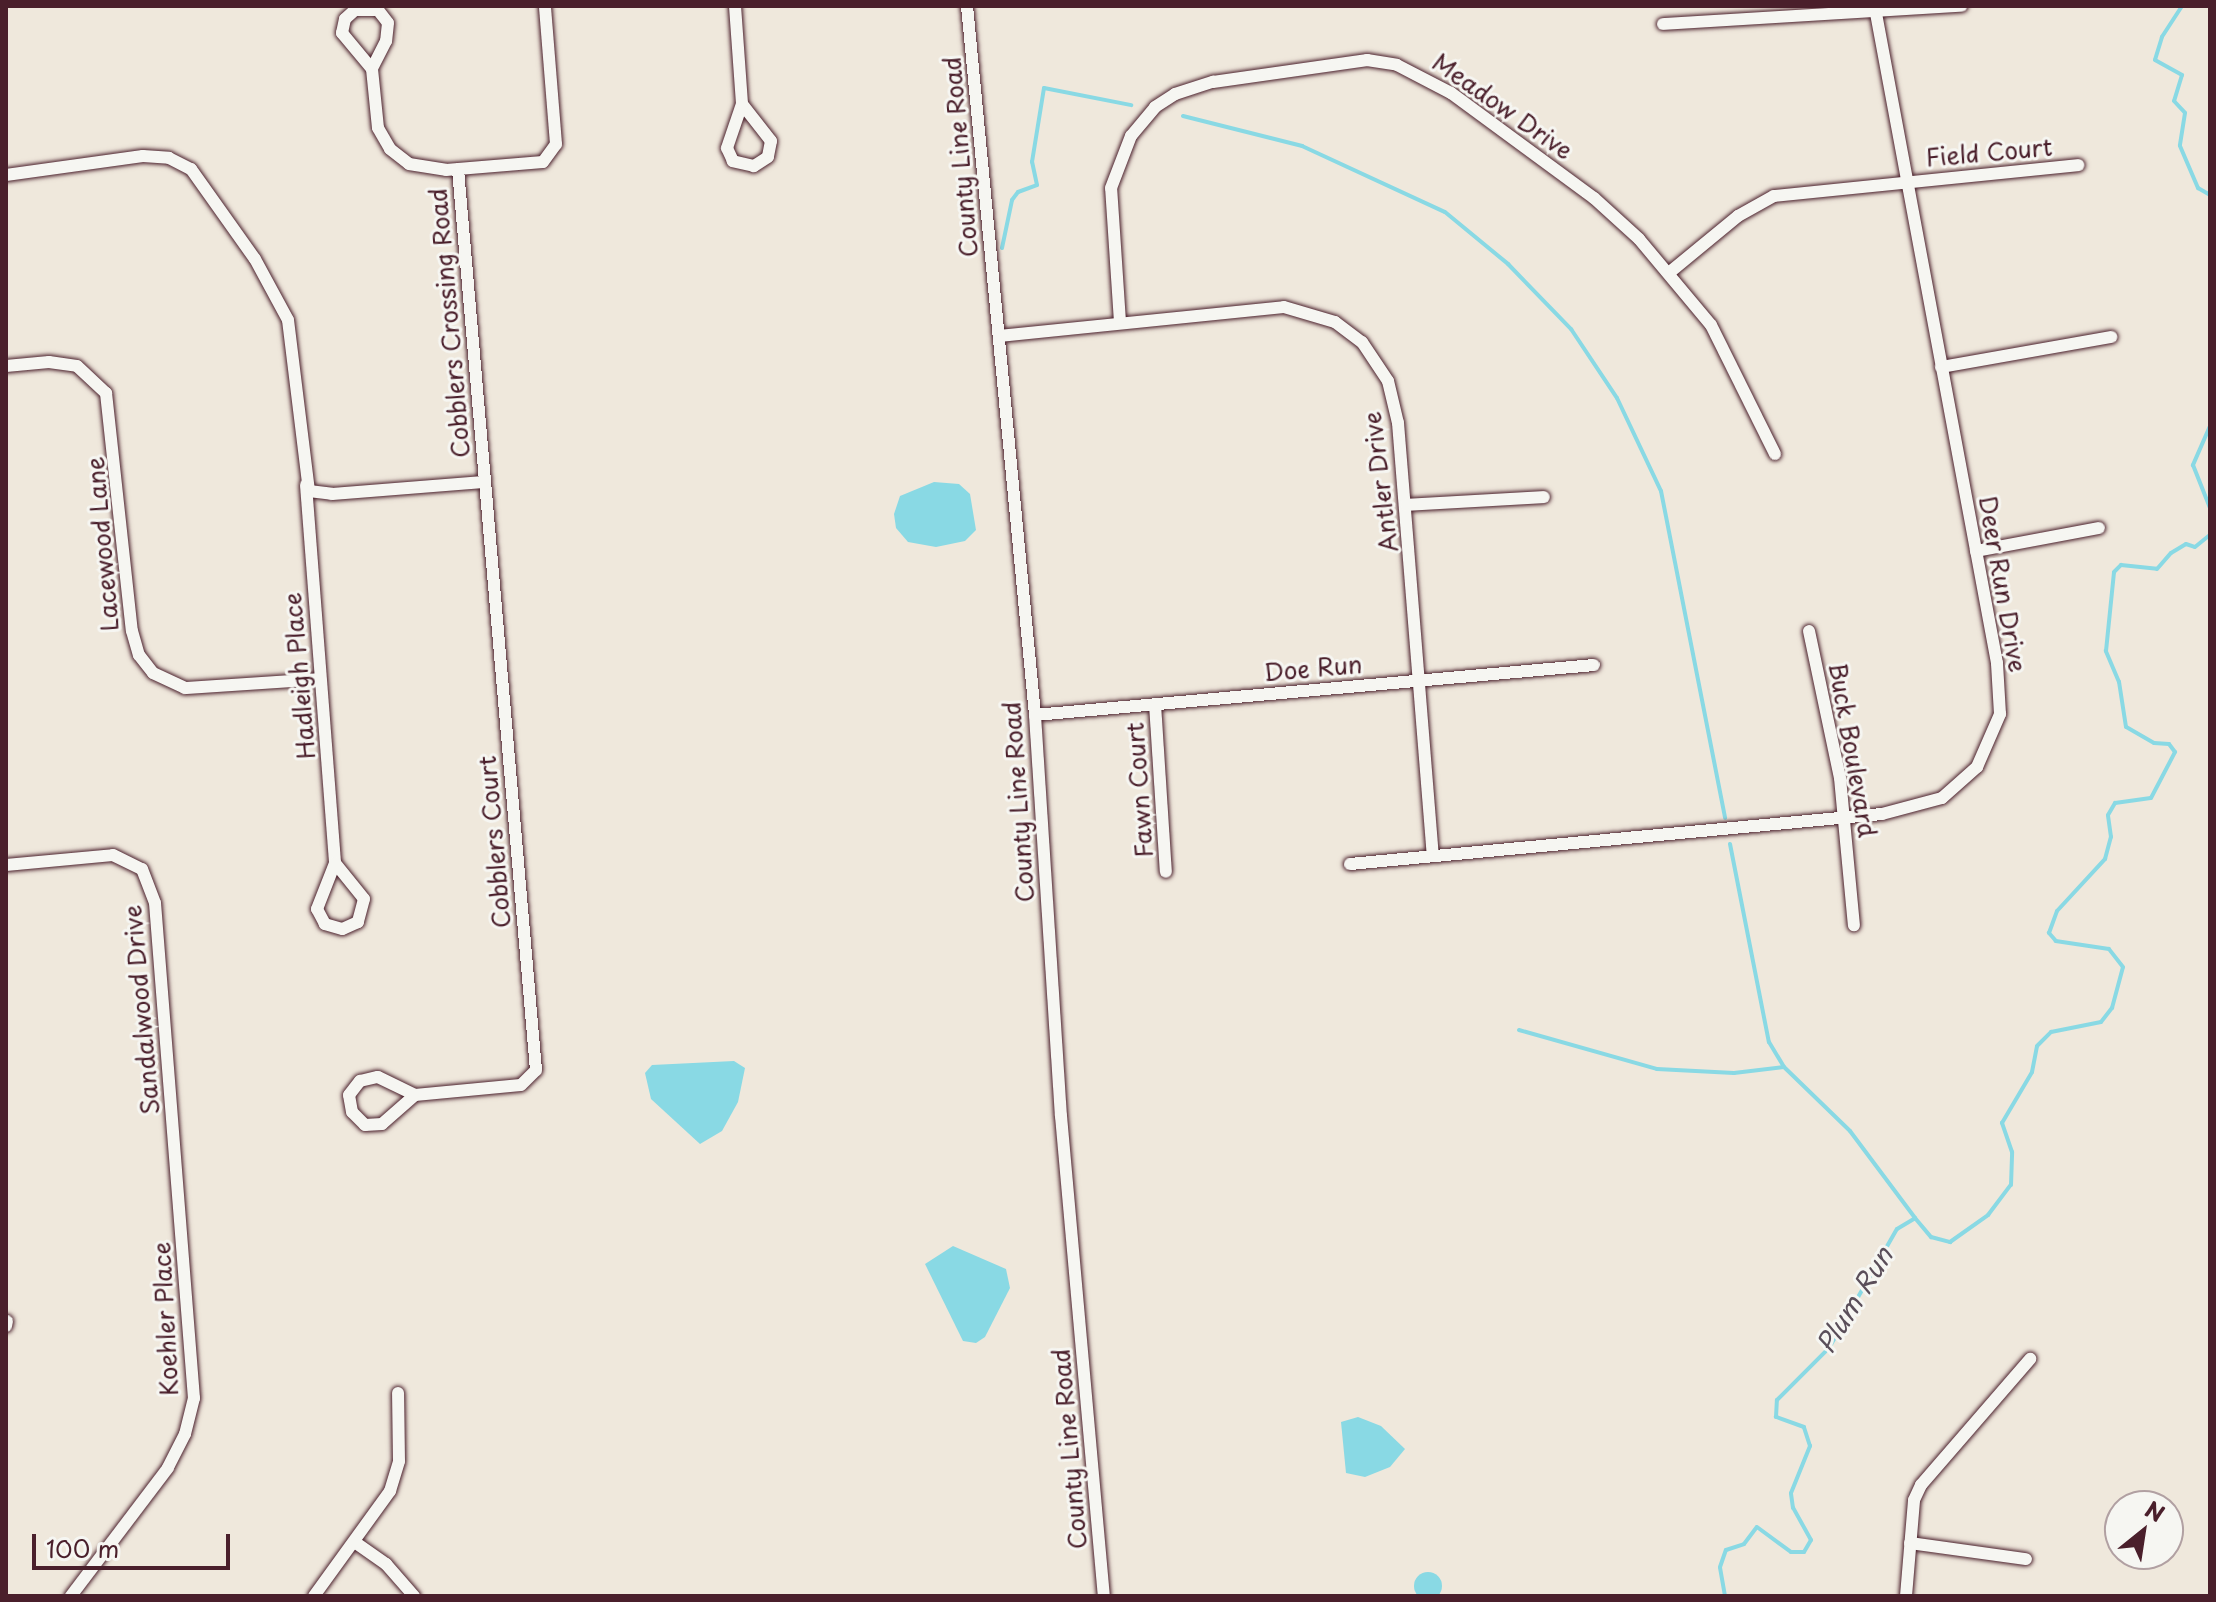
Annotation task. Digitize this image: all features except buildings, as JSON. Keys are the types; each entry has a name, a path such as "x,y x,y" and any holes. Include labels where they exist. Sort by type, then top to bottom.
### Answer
{"street":[{"name":"Cobblers Crossing Road","path":"306,485 321,494 484,482 458,169 535,164 555,151 545,6"},
{"path":"735,6 742,104 727,148 733,161 754,166 768,157 771,141 742,104"},
{"name":"County Line Road","path":"967,6 1035,715 1061,1116 1104,1596"},
{"path":"1663,24 1875,8 1961,6"},
{"path":"372,69 342,33 345,19 362,8 378,10 388,23 386,41 372,69 373,106 390,149 421,168 458,169"},
{"name":"Deer Run Drive","path":"1350,864 1433,854 1846,819 1942,798 1967,779 1992,741 2000,714 1999,686 1875,8"},
{"name":"Meadow Drive","path":"1120,322 1111,188 1131,136 1155,107 1175,94 1213,82 1367,60 1415,71 1451,93 1594,198 1670,272 1711,325 1775,454"},
{"path":"6,175 156,156 181,163 200,177 288,320 306,485"},
{"name":"Field Court","path":"1670,272 1738,216 1774,196 2078,165"},
{"name":"Antler Drive","path":"999,336 1284,307 1335,322 1362,342 1388,381 1398,423 1433,854"},
{"path":"1941,367 2111,337"},
{"name":"Lacewood Lane","path":"6,366 49,362 77,366 106,393 132,631 139,655 153,673 185,688 320,679"},
{"name":"Cobblers Court","path":"415,1095 390,1119 374,1126 357,1120 349,1104 353,1087 369,1078 415,1095 521,1085 536,1070 484,482"},
{"name":"Hadleigh Place","path":"306,485 335,863 317,909 325,924 342,929 363,916 364,899 335,863"},
{"path":"1406,505 1544,497"},
{"path":"1976,551 2099,528"},
{"name":"Buck Boulevard","path":"1809,631 1846,819 1854,925"},
{"name":"Doe Run","path":"1035,715 1594,665"},
{"name":"Fawn Court","path":"1155,704 1166,872"},
{"name":"Sandalwood Drive","path":"6,865 113,855 133,862 149,879 155,903 174,1145"},
{"name":"Koehler Place","path":"71,1596 168,1468 190,1417 194,1379 174,1145"},
{"path":"1906,1596 1914,1500 1921,1485 2030,1359"},
{"path":"314,1596 356,1543 396,1475 398,1393"},
{"path":"356,1543 386,1564 414,1596"},
{"path":"1910,1543 2026,1559"}],"water":[{"path":"934,482 959,484 970,494 976,530 965,541 936,547 908,542 896,528 894,514 900,496"},
{"path":"734,1061 745,1068 738,1102 722,1131 700,1144 651,1099 645,1073 652,1065"},
{"path":"953,1246 1006,1269 1010,1288 985,1337 976,1343 963,1341 925,1264"},
{"path":"1358,1417 1381,1426 1405,1449 1390,1467 1365,1477 1346,1473 1341,1422"},
{"path":"1428,1572 1438,1576 1442,1586 1438,1596 1428,1600 1418,1596 1414,1586 1418,1576"}],"waterway":[{"name":"Plum Run","path":"2182,6 2162,37 2155,60 2182,75 2174,101 2185,113 2180,146 2198,188 2210,195"},
{"path":"1002,248 1012,200 1018,192 1037,185 1032,162 1044,88 1131,105"},
{"path":"1183,116 1302,146 1445,212 1508,264 1571,329 1617,398 1661,491 1725,818"},
{"name":"Plum Run","path":"2210,426 2193,465 2210,508"},
{"name":"Plum Run","path":"1725,1596 1720,1567 1726,1550 1744,1544 1757,1527 1791,1552 1804,1552 1811,1540 1793,1508 1791,1493 1810,1446 1804,1427 1776,1417 1777,1400 1829,1348 1897,1229 1915,1218 1931,1237 1950,1242 1988,1215 2011,1185 2012,1152 2002,1123 2032,1072 2037,1046 2051,1032 2101,1022 2112,1008 2123,967 2109,949 2056,941 2049,933 2057,911 2105,859 2111,837 2108,815 2115,803 2151,798 2175,752 2169,744 2154,743 2126,727 2119,682 2106,651 2114,572 2121,565 2157,569 2171,553 2186,544 2195,547 2210,535"},
{"path":"1730,844 1769,1042 1784,1067 1850,1131 1915,1218"},
{"path":"1519,1030 1657,1069 1734,1073 1784,1067"}]}
